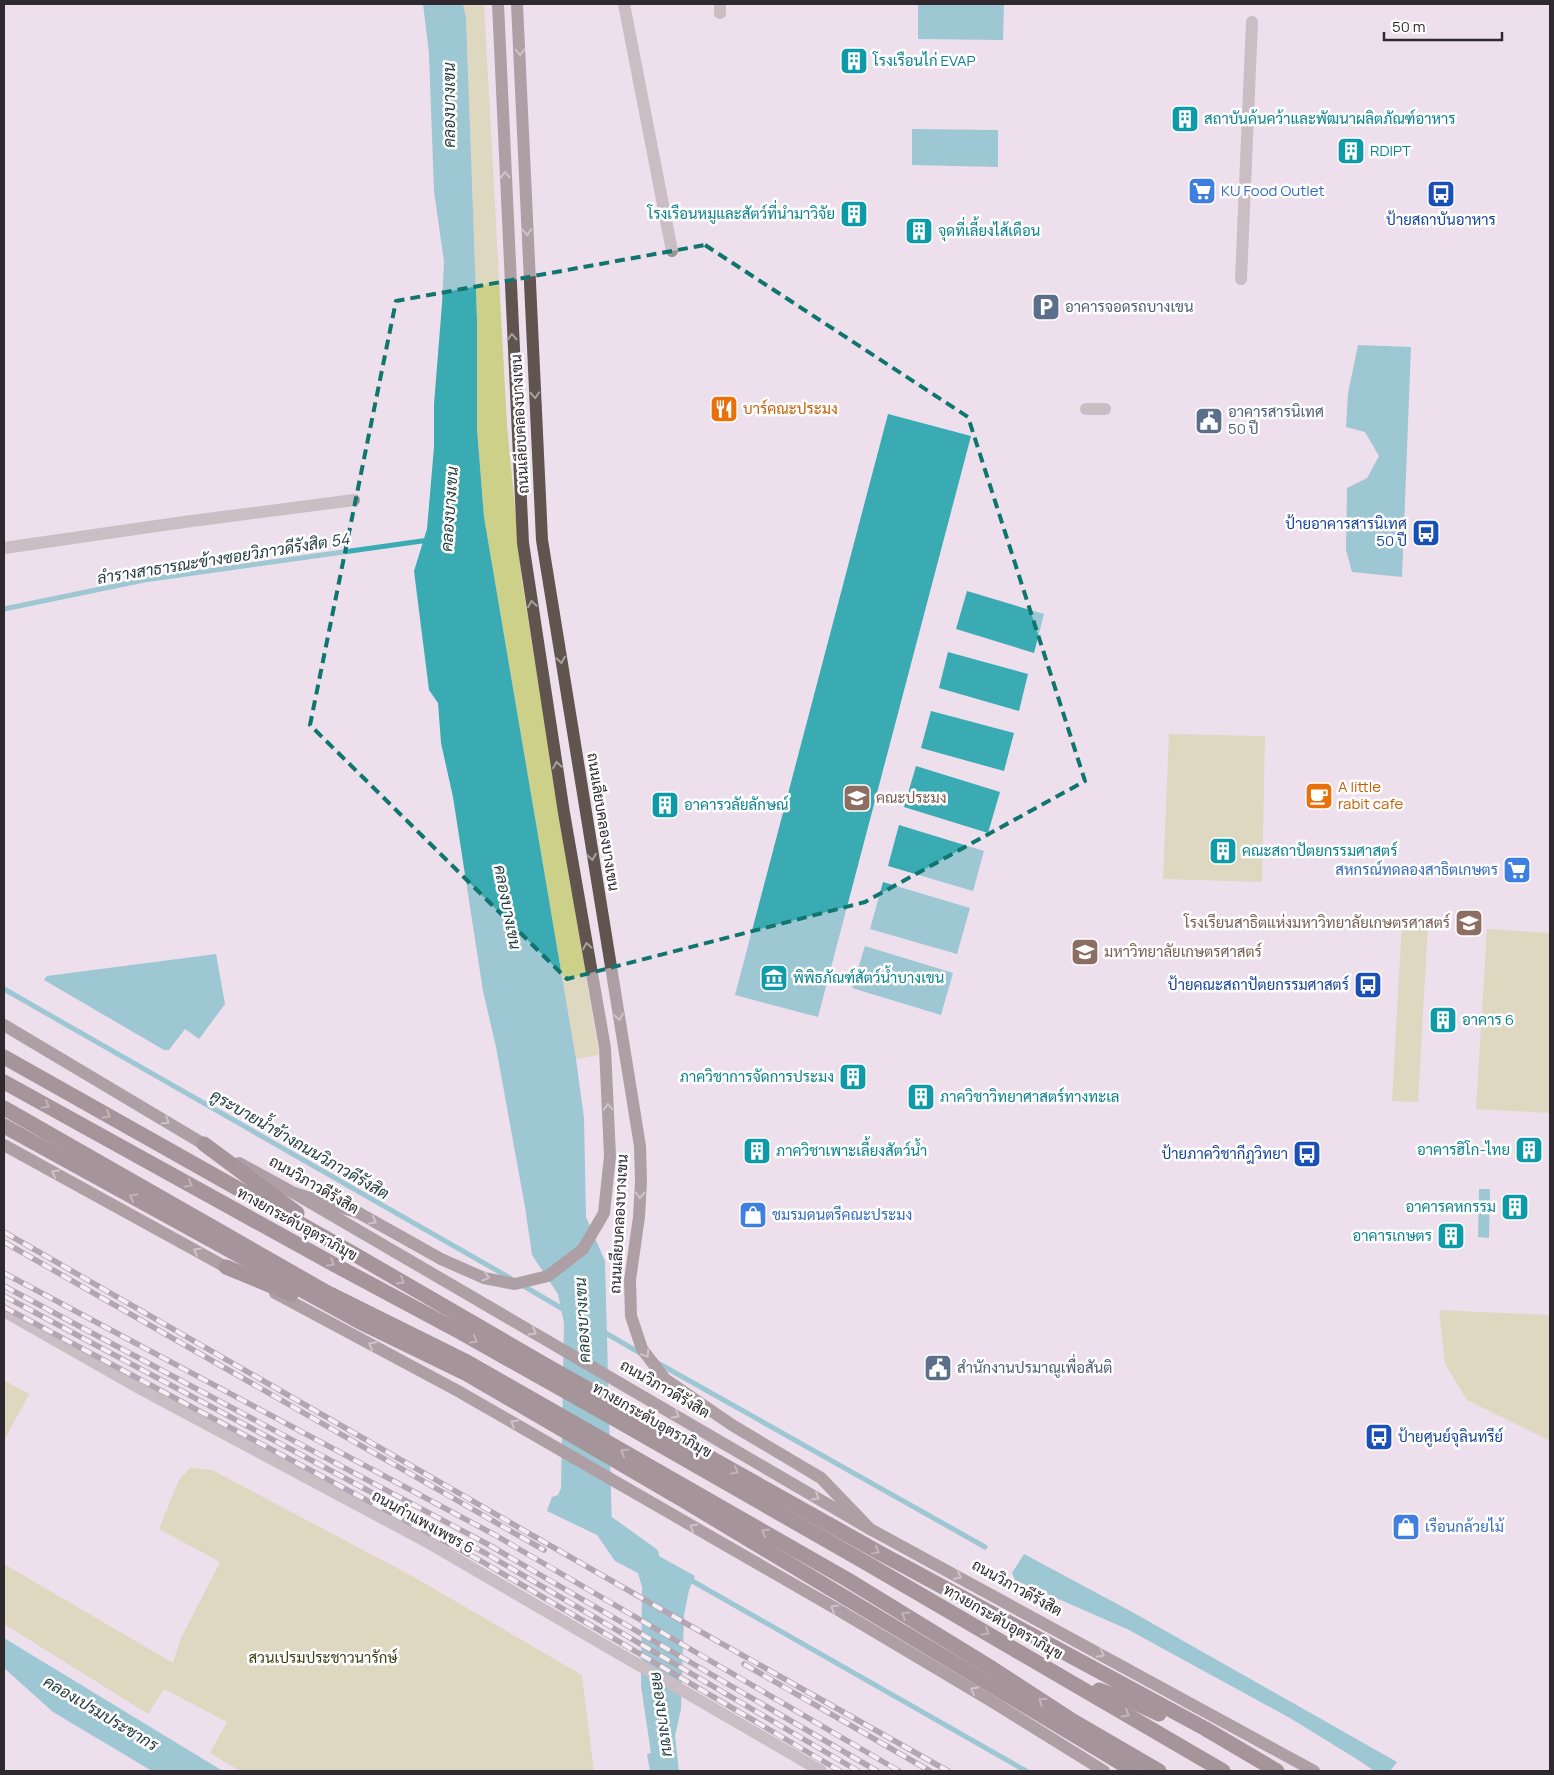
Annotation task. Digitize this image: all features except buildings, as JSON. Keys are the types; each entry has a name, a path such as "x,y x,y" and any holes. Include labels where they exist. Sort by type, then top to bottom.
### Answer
{"highway":[{"path":"4,1056 354,1254 554,1370 880,1553 1204,1728 1277,1771"},
{"name":"ทางยกระดับอุตราภิมุข","path":"4,1082 477,1341 868,1564 1223,1771"},
{"path":"4,1108 326,1292 466,1362 840,1575 993,1669 1146,1771"},
{"path":"4,1126 360,1322 467,1374 635,1472 1134,1771"},
{"path":"204,1144 354,1254"},
{"path":"226,1267 360,1322"},
{"path":"1069,1680 1138,1704 1270,1771"},
{"path":"1073,1721 1159,1771"}],"main road":[{"name":"ถนนเลียบคลองบางเขน","path":"294,1193 358,1213 441,1259 484,1278 514,1284 548,1276 583,1249 604,1213 610,1156 605,1048 564,813 523,543 498,4"},
{"name":"ถนนเลียบคลองบางเขน","path":"518,4 542,540 640,1146 639,1217 630,1280 631,1316 642,1350 666,1379 732,1425 821,1478 870,1529"},
{"name":"ถนนวิภาวดีรังสิต","path":"4,1025 204,1144 294,1193 870,1529 1314,1771"},
{"path":"4,1145 226,1267 458,1391 840,1611 1104,1771"}],"street":[{"path":"624,4 672,251"},
{"path":"1242,278 1252,22"},
{"path":"1086,409 1105,409"},
{"path":"4,548 354,500"},
{"name":"ถนนกำแพงเพชร 6","path":"4,1311 141,1389 429,1543 821,1771"}],"highlighted area":[{"path":"705,245 968,417 1085,781 865,902 567,979 310,725 396,301"}],"green space":[{"path":"463,4 484,4 507,425 522,581 599,1055 576,1059 484,517 477,429 477,320 466,18"},
{"path":"1169,734 1265,736 1262,882 1163,879"},
{"path":"1402,923 1428,925 1418,1102 1392,1101"},
{"path":"1487,929 1550,933 1550,1113 1476,1109"},
{"path":"1439,1310 1550,1315 1550,1441 1467,1400 1445,1364"},
{"path":"4,1380 29,1394 4,1441"},
{"name":"สวนเปรมประชาวนารักษ์","path":"190,1468 212,1470 412,1576 582,1675 594,1771 240,1771 210,1753 227,1722 164,1689 148,1714 4,1624 4,1564 173,1663 181,1638 220,1562 159,1529 179,1480"}],"water":[{"path":"423,4 463,4 466,18 477,320 477,429 484,517 576,1059 584,1118 586,1217 605,1261 612,1530 695,1576 689,1590 684,1615 681,1709 675,1736 679,1771 650,1771 647,1754 651,1753 641,1686 642,1587 638,1573 615,1561 597,1535 547,1511 552,1497 558,1495 561,1488 564,1323 558,1294 532,1255 496,1047 483,991 453,797 441,743 438,703 429,690 414,571 427,529 434,447 434,404 444,262 434,191 429,54"},
{"path":"918,4 1004,4 1003,40 918,39"},
{"path":"912,129 998,130 998,167 912,165"},
{"path":"1358,345 1411,347 1402,577 1352,572 1346,550 1347,488 1367,478 1379,456 1365,432 1346,427 1348,393"},
{"path":"888,414 971,436 818,1017 735,995"},
{"path":"967,591 1044,614 1034,653 956,629"},
{"path":"948,652 1028,674 1019,711 939,688"},
{"path":"931,711 1014,733 1004,771 921,748"},
{"path":"916,766 1000,792 988,833 904,807"},
{"path":"899,825 984,851 973,891 888,866"},
{"path":"883,882 970,908 957,954 870,929"},
{"path":"865,946 953,973 941,1015 852,988"},
{"path":"216,954 225,1004 199,1039 185,1029 169,1050 164,1050 44,980 47,976"},
{"path":"1479,1189 1490,1189 1489,1238 1478,1237"},
{"path":"1024,1554 1134,1613 1397,1762 1390,1771 1374,1771 1290,1718 1127,1629 1015,1580 1012,1573"},
{"name":"คลองเปรมประชากร","path":"4,1638 223,1771 152,1771 53,1712 4,1668"}],"waterway":[{"name":"ลำรางสาธารณะข้างซอยวิภาวดีรังสิต 54","path":"4,609 144,580 429,540"},
{"name":"คูระบายน้ำข้างถนนวิภาวดีรังสิต","path":"4,989 510,1278"},
{"name":"คูระบายน้ำข้างถนนวิภาวดีรังสิต","path":"522,1285 566,1311"},
{"path":"602,1331 640,1353"},
{"path":"656,1362 985,1547"},
{"name":"คลองบางเขน","path":"594,1514 651,1555"},
{"path":"687,1578 1026,1771"}],"railway":[{"path":"4,1232 687,1624 948,1771"},
{"path":"4,1242 544,1550"},
{"path":"4,1273 495,1535 899,1771"},
{"path":"4,1286 489,1545 877,1771"},
{"path":"4,1296 485,1553 858,1771"},
{"path":"4,1307 481,1561 840,1771"},
{"path":"744,1664 930,1771"}],"place":[{"name":"โรงเรือนไก่ EVAP","path":"854,61"},
{"name":"สถาบันค้นคว้าและพัฒนาผลิตภัณฑ์อาหาร","path":"1185,119"},
{"name":"RDIPT","path":"1351,151"},
{"name":"KU Food Outlet","path":"1202,191"},
{"name":"ป้ายสถาบันอาหาร","path":"1441,194"},
{"name":"โรงเรือนหมูและสัตว์ที่นำมาวิจัย","path":"854,214"},
{"name":"จุดที่เลี้ยงไส้เดือน","path":"919,231"},
{"name":"อาคารจอดรถบางเขน","path":"1046,307"},
{"name":"บาร์คณะประมง","path":"724,409"},
{"name":"อาคารสารนิเทศ 50 ปี","path":"1209,421"},
{"name":"ป้ายอาคารสารนิเทศ 50 ปี","path":"1426,533"},
{"name":"A little rabit cafe","path":"1319,796"},
{"name":"คณะประมง","path":"857,798"},
{"name":"อาคารวลัยลักษณ์","path":"665,805"},
{"name":"คณะสถาปัตยกรรมศาสตร์","path":"1223,851"},
{"name":"สหกรณ์ทดลองสาธิตเกษตร","path":"1517,870"},
{"name":"โรงเรียนสาธิตแห่งมหาวิทยาลัยเกษตรศาสตร์","path":"1469,923"},
{"name":"มหาวิทยาลัยเกษตรศาสตร์","path":"1085,952"},
{"name":"พิพิธภัณฑ์สัตว์น้ำบางเขน","path":"774,978"},
{"name":"ป้ายคณะสถาปัตยกรรมศาสตร์","path":"1368,985"},
{"name":"อาคาร 6","path":"1443,1020"},
{"name":"ภาควิชาการจัดการประมง","path":"853,1077"},
{"name":"ภาควิชาวิทยาศาสตร์ทางทะเล","path":"921,1097"},
{"name":"อาคารฮิโก-ไทย","path":"1529,1150"},
{"name":"ภาควิชาเพาะเลี้ยงสัตว์น้ำ","path":"757,1151"},
{"name":"ป้ายภาควิชากีฎวิทยา","path":"1307,1154"},
{"name":"อาคารคหกรรม","path":"1515,1207"},
{"name":"ชมรมดนตรีคณะประมง","path":"753,1215"},
{"name":"อาคารเกษตร","path":"1451,1236"},
{"name":"สำนักงานปรมาณูเพื่อสันติ","path":"938,1368"},
{"name":"ป้ายศูนย์จุลินทรีย์","path":"1379,1437"},
{"name":"เรือนกล้วยไม้","path":"1406,1527"}]}
